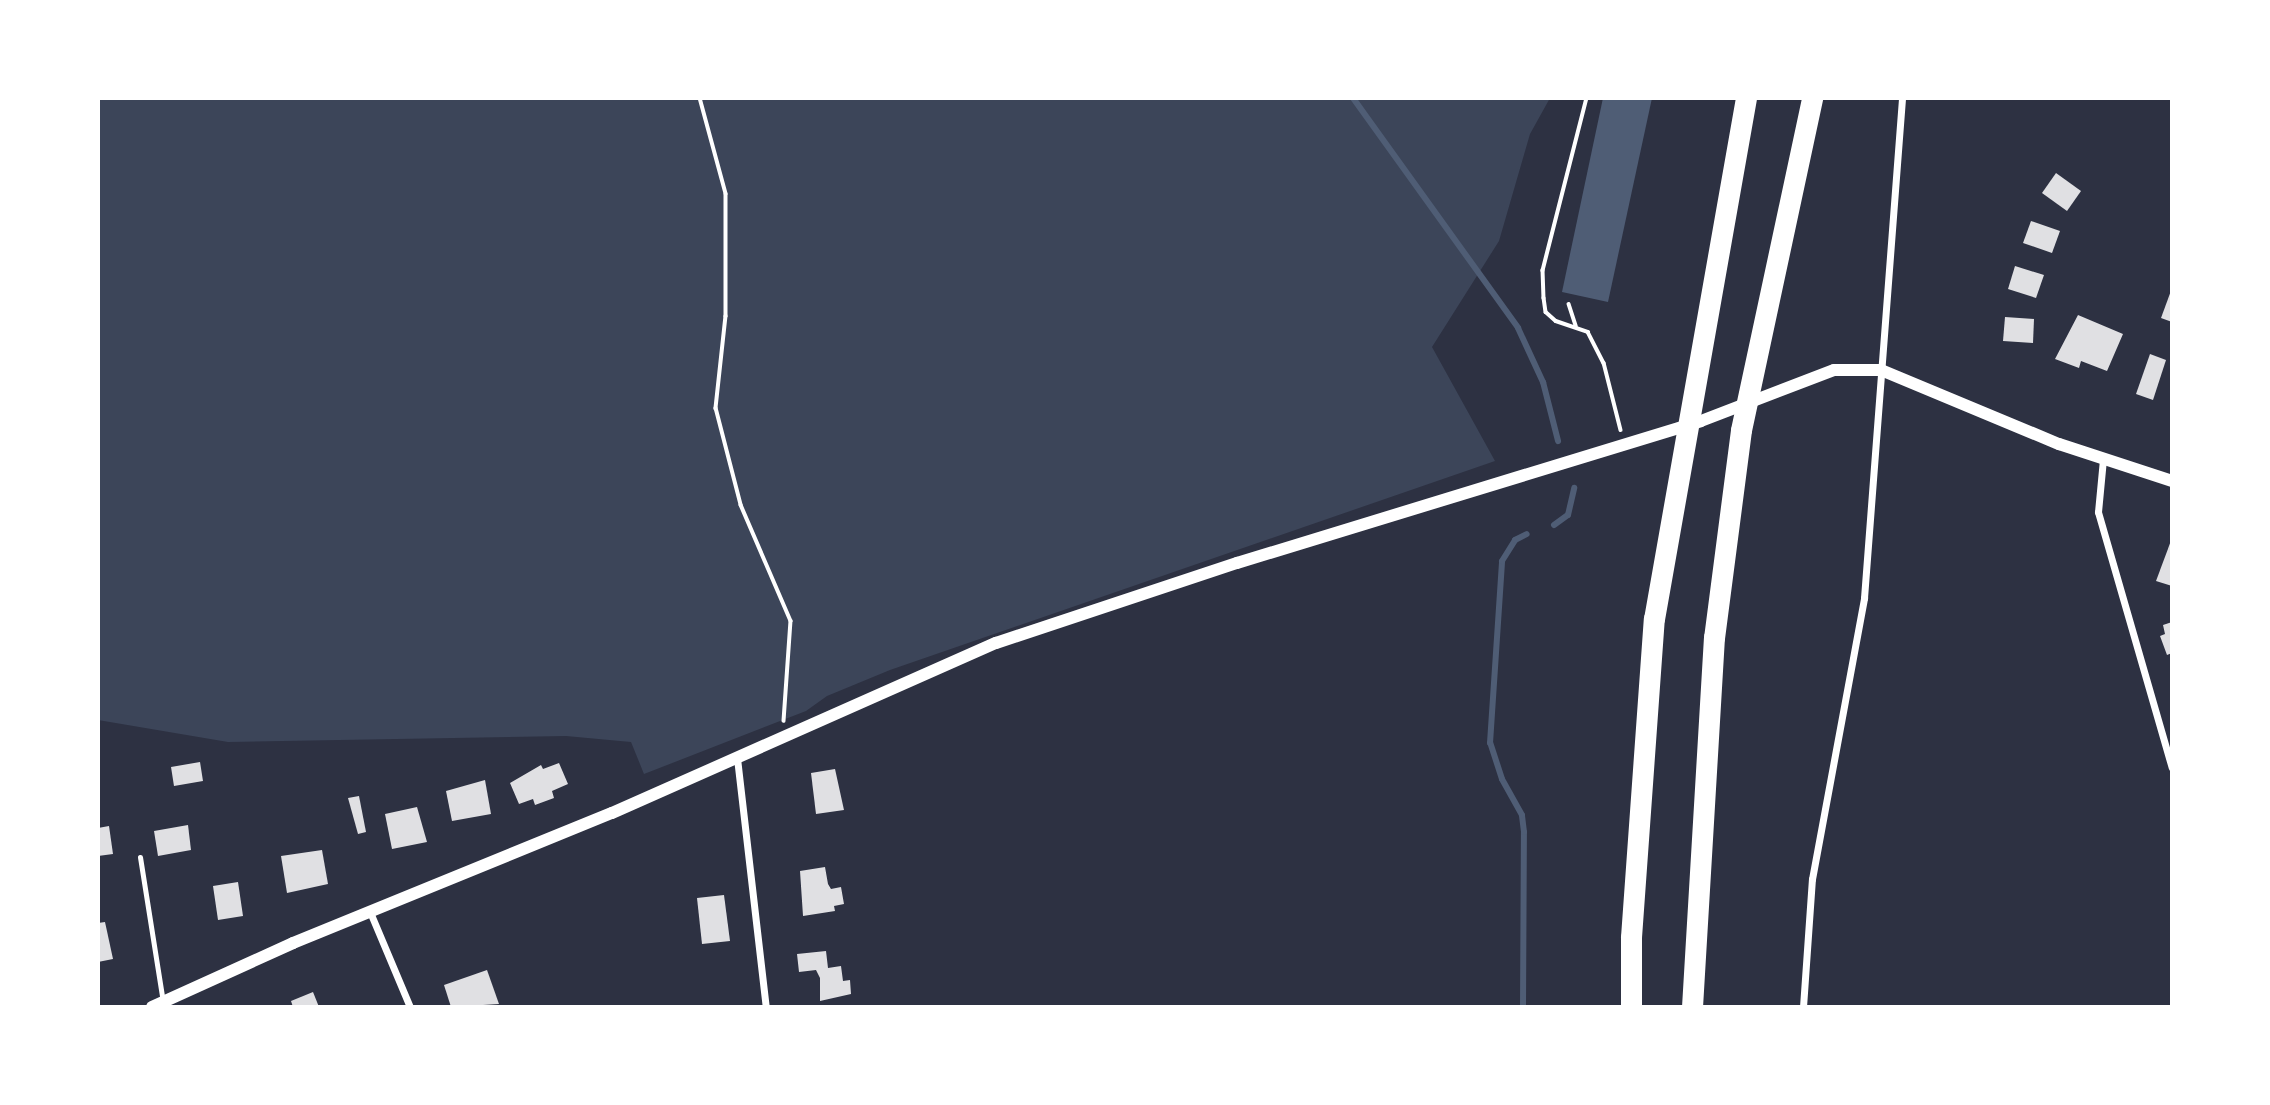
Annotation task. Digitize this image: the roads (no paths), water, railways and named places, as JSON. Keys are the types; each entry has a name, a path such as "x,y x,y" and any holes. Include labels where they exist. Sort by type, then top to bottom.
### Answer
{"highway":[{"path":"1631,1007 1631,937 1654,619 1691,393 1746,98"},
{"path":"1692,1007 1713,638 1751,373 1812,98"}],"street":[{"path":"1803,1007 1812,878 1864,598 1902,98"},
{"path":"158,1004 737,758 996,643 1237,563 1625,446 1834,370 1881,370 2103,459 2172,481"},
{"path":"2103,459 2098,512 2172,768"},
{"path":"737,758 766,1007"},
{"path":"370,912 410,1007"}],"lane":[{"path":"140,857 158,1004"}],"waterway":[{"path":"1353,98 1518,328 1543,382 1558,441"},
{"path":"1554,525 1568,515 1574,488"},
{"path":"1523,1007 1522,815 1502,779 1490,743 1502,561 1515,540 1527,534"}]}
